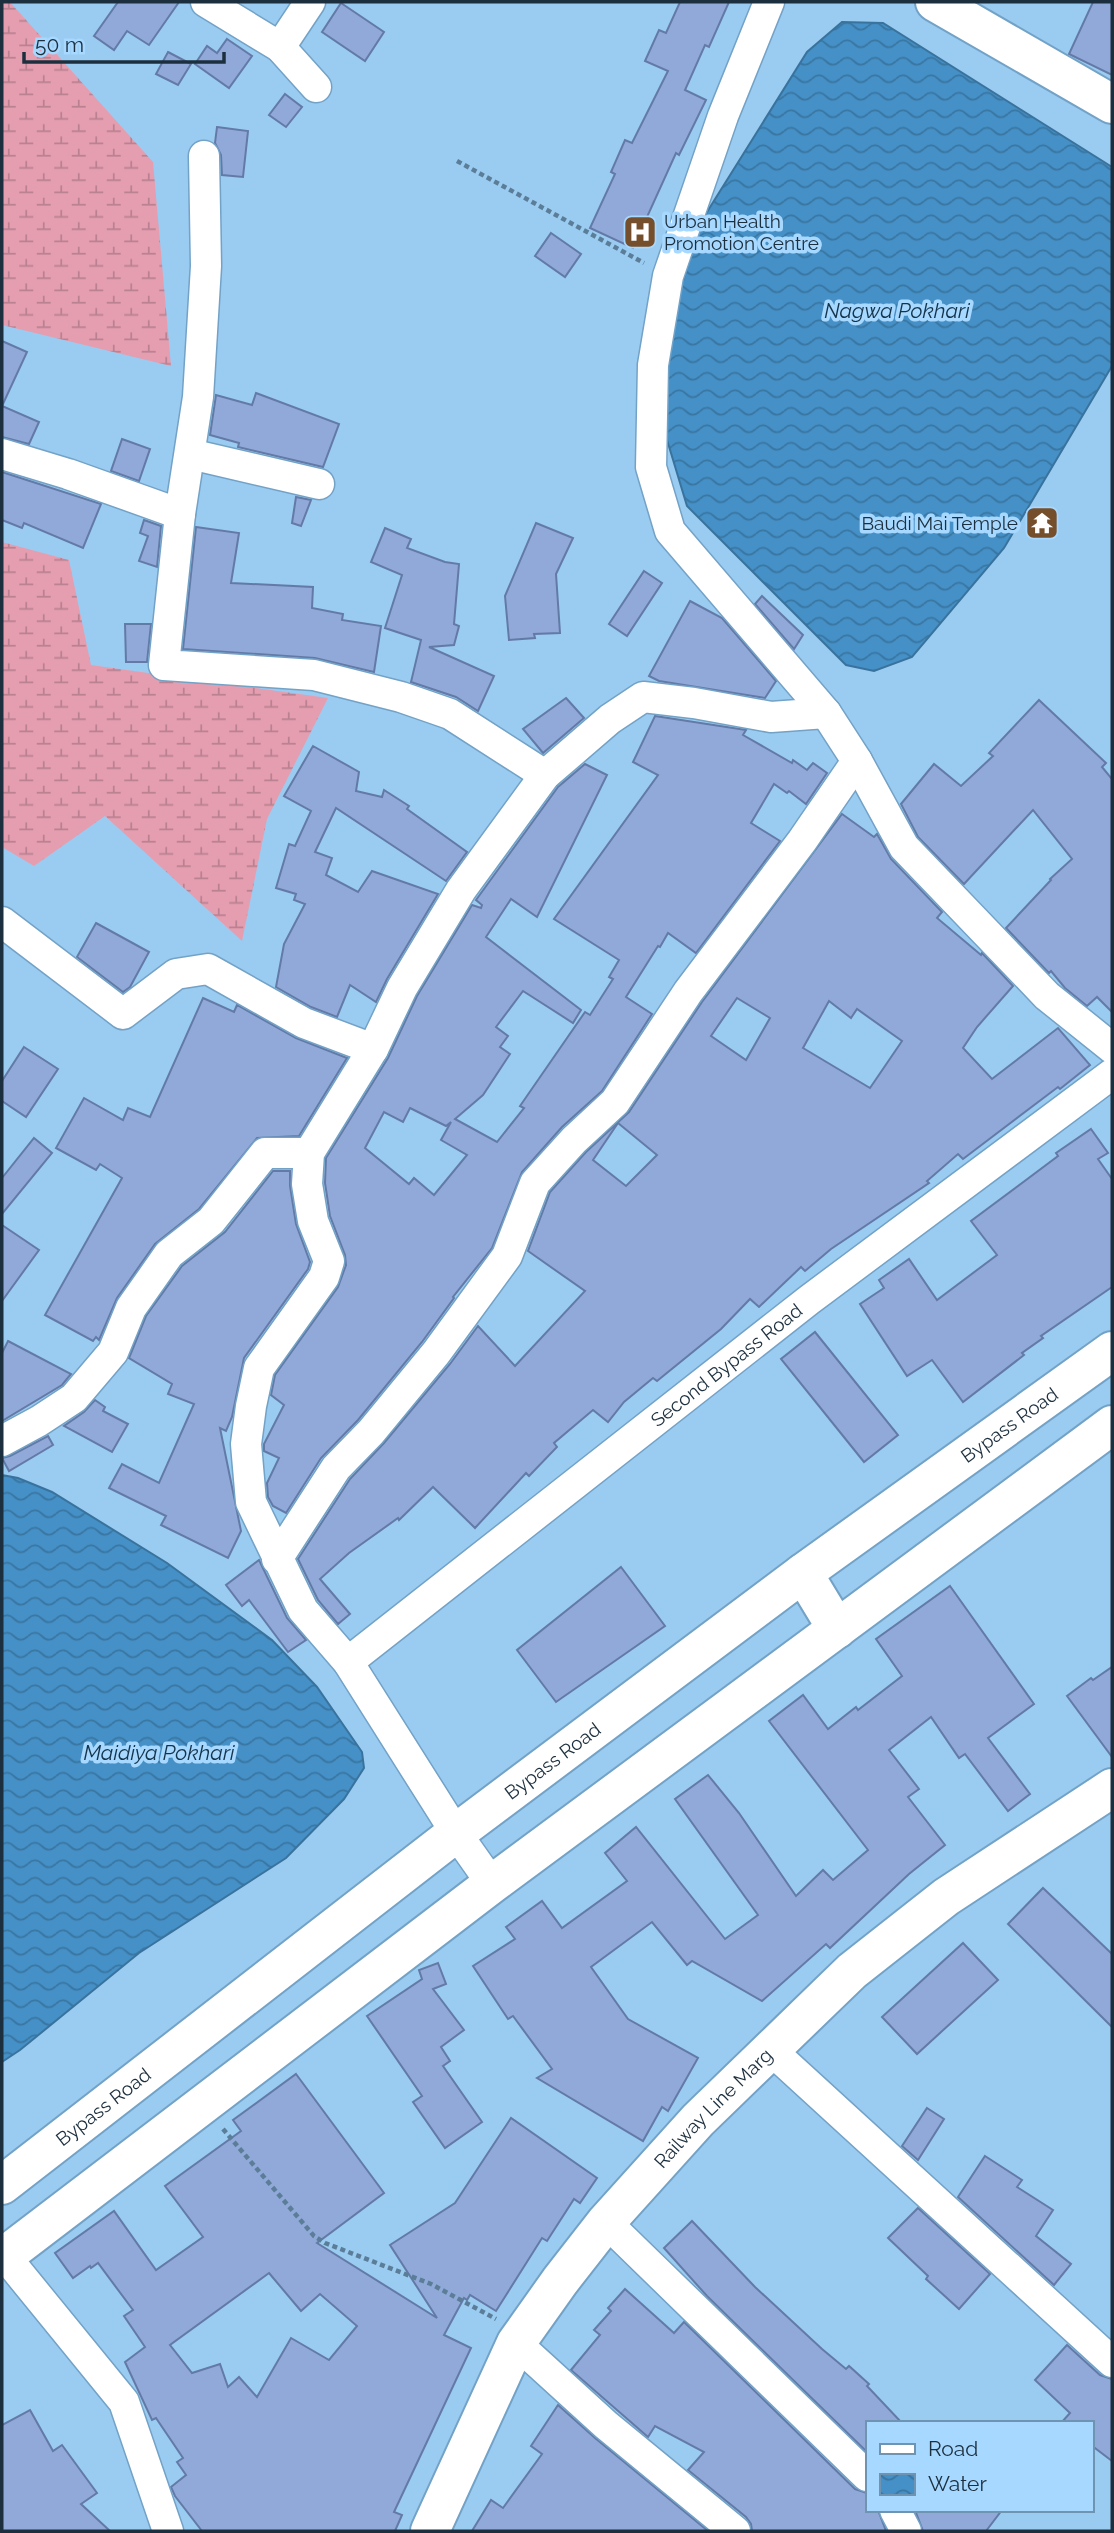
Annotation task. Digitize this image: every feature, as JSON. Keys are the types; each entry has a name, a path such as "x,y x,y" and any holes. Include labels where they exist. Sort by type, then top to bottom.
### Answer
{"main road":[{"path":"935,2 1112,104"},
{"name":"Bypass Road","path":"2,2185 456,1833 803,1573 1112,1351"},
{"path":"3,2257 492,1884 1112,1425"},
{"path":"803,1573 837,1629"},
{"name":"Railway Line Marg","path":"430,2531 519,2338 606,2222 698,2120 852,1971 946,1897 1110,1793"}],"street":[{"path":"206,2 280,47 316,87"},
{"path":"280,47 310,2"},
{"path":"769,2 723,116 668,276 653,365 651,467 670,531 826,713 857,761 904,847 1048,996 1112,1048"},
{"path":"204,156 206,266 198,397 180,514 164,665 314,675 401,697 450,714 545,775"},
{"path":"2,454 68,474 180,514"},
{"path":"190,454 319,485"},
{"path":"492,1884 456,1833 348,1662 303,1610 251,1502 246,1444 250,1406 259,1368 324,1277 329,1261 313,1222 307,1184 309,1153 373,1049 402,988 461,890 545,775 610,719 643,697 771,717 826,713"},
{"path":"277,1559 336,1468 371,1432 436,1353 507,1256 535,1183 574,1140 615,1102 688,992 802,841 857,761"},
{"path":"2,922 123,1014 176,974 208,969 304,1023 373,1049"},
{"name":"Second Bypass Road","path":"348,1662 808,1300 1112,1074"},
{"path":"2,1441 40,1421 74,1398 113,1352 131,1308 169,1254 211,1221 265,1153 309,1153"},
{"path":"772,2051 1112,2362"},
{"path":"606,2222 866,2475"},
{"path":"3,2257 124,2402 167,2531"},
{"path":"519,2338 606,2425 734,2531"},
{"path":"896,2512 906,2531"}],"path":[{"path":"457,160 668,276"},
{"path":"202,2104 314,2236 325,2244 431,2284 519,2338"}],"green space":[{"path":"2,2 10,2 153,162 171,366 2,325"},
{"path":"2,542 69,560 91,665 328,698 267,819 242,941 105,816 34,866 2,847"}],"water":[{"name":"Nagwa Pokhari","path":"842,22 883,23 1112,167 1112,366 1004,548 912,657 874,671 846,665 687,506 661,420 677,300 702,220 807,52"},
{"name":"Maidiya Pokhari","path":"2,1475 18,1478 52,1492 167,1563 272,1640 317,1687 362,1752 364,1768 344,1799 286,1858 139,1953 2,2062"}],"building":[{"path":"118,2 179,2 149,45 127,31 114,50 94,36"},
{"path":"680,2 729,2 709,47 705,45 685,90 706,100 679,155 676,153 633,248 590,228 615,174 611,172 625,140 632,143 668,71 645,61 659,30 666,33"},
{"path":"1093,2 1112,2 1112,75 1069,54"},
{"path":"341,3 384,32 365,61 322,32"},
{"path":"227,39 252,56 229,88 195,64 207,46 217,53"},
{"path":"168,52 191,64 178,85 156,74"},
{"path":"285,94 302,107 286,127 269,115"},
{"path":"217,127 248,131 243,177 222,175 221,155 215,143"},
{"path":"551,233 581,254 565,277 535,256"},
{"path":"2,341 27,352 2,406"},
{"path":"256,393 339,424 323,467 238,447 239,443 210,435 216,395 252,405"},
{"path":"2,406 39,422 29,444 2,437"},
{"path":"122,439 150,449 139,481 111,471"},
{"path":"2,472 101,504 83,548 24,523 22,528 2,520"},
{"path":"296,497 311,500 301,526 292,523"},
{"path":"144,520 161,526 157,567 139,561 148,536 140,533"},
{"path":"536,523 573,538 556,574 560,633 534,634 535,638 509,640 505,596"},
{"path":"196,527 239,533 231,583 313,587 312,608 343,614 342,620 381,626 374,672 315,658 183,649"},
{"path":"385,528 411,539 407,548 445,562 459,564 454,624 459,626 454,645 429,647 494,676 478,711 456,697 411,682 421,640 385,628 402,575 371,562"},
{"path":"644,571 662,583 627,636 609,624"},
{"path":"762,596 803,635 794,649 755,604"},
{"path":"690,601 722,618 776,681 765,698 659,681 649,676"},
{"path":"125,624 151,624 147,662 126,662"},
{"path":"566,698 584,718 543,753 523,729"},
{"path":"1039,700 1106,763 1102,767 1112,779 1112,1012 1097,997 1087,1006 1065,988 1051,971 1049,973 1006,928 1072,859 1033,810 964,884 918,837 901,804 934,764 961,786 993,756 989,753"},
{"path":"655,716 746,730 743,735 792,763 793,760 807,770 813,763 827,773 806,804 774,784 751,823 780,841 696,953 668,933 660,947 658,946 626,997 652,1014 602,1091 562,1127 522,1172 492,1248 422,1342 358,1420 321,1458 286,1513 273,1506 268,1497 267,1483 279,1458 264,1451 264,1444 284,1405 271,1395 275,1375 338,1287 346,1265 345,1255 330,1216 325,1183 326,1158 388,1058 417,996 472,905 481,908 482,905 476,900 558,787 585,764 607,775 537,917 511,899 486,937 581,1010 573,1023 523,991 496,1027 508,1036 500,1047 510,1054 483,1095 455,1119 497,1142 524,1108 520,1106 585,1012 590,1015 613,979 609,977 619,960 554,919 658,775 633,762","holes":["410,1108 446,1126 451,1122 441,1140 467,1155 434,1195 414,1178 409,1184 365,1148 384,1112 403,1122"]},
{"path":"313,746 359,772 356,791 382,797 384,790 409,806 407,809 467,852 446,881 336,808 315,852 332,858 326,875 358,892 372,871 438,894 376,1002 350,985 337,1017 311,1007 276,987 284,944 305,904 294,900 296,894 276,888 289,844 295,846 311,811 284,796"},
{"path":"842,814 874,837 877,834 891,859 942,912 937,918 981,955 982,953 1013,986 977,1027 963,1048 992,1079 1058,1028 1090,1065 963,1159 958,1154 927,1181 929,1183 831,1249 805,1271 801,1267 759,1307 750,1299 721,1329 657,1381 653,1378 624,1402 608,1422 593,1410 554,1443 557,1447 529,1476 526,1473 475,1528 433,1487 399,1520 398,1518 349,1553 320,1579 350,1614 338,1624 318,1600 298,1559 350,1479 384,1443 478,1326 515,1366 585,1291 528,1251 550,1192 586,1152 629,1112 702,1002","holes":["737,998 770,1018 746,1060 711,1036","829,1001 851,1018 857,1009 902,1041 870,1088 803,1048","618,1123 657,1155 626,1186 593,1160"]},
{"path":"96,923 149,952 130,987 123,992 77,957"},
{"path":"203,998 234,1012 237,1005 296,1038 347,1058 299,1136 257,1138 199,1209 155,1244 117,1298 99,1340 96,1337 93,1341 45,1315 122,1178 100,1164 96,1170 56,1148 84,1098 123,1120 128,1108 150,1117"},
{"path":"24,1047 58,1069 26,1117 2,1101 2,1081"},
{"path":"1091,1129 1108,1153 1098,1159 1112,1179 1112,1287 1041,1336 1043,1338 1022,1353 1024,1355 963,1402 932,1360 907,1376 860,1304 884,1288 879,1280 909,1259 937,1300 997,1255 971,1221 1058,1156 1056,1153"},
{"path":"34,1138 52,1153 2,1214 2,1178"},
{"path":"273,1171 290,1171 296,1224 310,1262 308,1269 244,1358 232,1417 226,1431 220,1428 241,1531 228,1558 161,1525 166,1516 109,1488 122,1464 159,1483 194,1404 168,1394 172,1384 129,1358 146,1316 182,1266 225,1232"},
{"path":"2,1225 39,1250 2,1301"},
{"path":"815,1332 898,1435 864,1462 781,1359"},
{"path":"8,1341 71,1374 62,1385 2,1421 2,1353"},
{"path":"95,1400 105,1407 103,1411 128,1424 112,1452 64,1426 84,1412"},
{"path":"48,1436 53,1445 9,1471 2,1458"},
{"path":"259,1560 287,1618 306,1640 288,1652 249,1600 242,1606 226,1585"},
{"path":"621,1567 665,1626 556,1702 517,1650"},
{"path":"950,1586 1034,1704 988,1738 1030,1794 1008,1811 965,1754 959,1758 931,1717 889,1750 919,1789 908,1797 945,1845 909,1874 830,1948 826,1944 762,2001 692,1961 687,1965 652,1922 591,1967 628,2019 698,2058 668,2111 662,2107 643,2141 537,2078 552,2069 513,2016 508,2019 473,1966 515,1939 506,1927 542,1901 562,1928 627,1881 605,1853 636,1827 725,1939 758,1915 675,1799 708,1775 739,1813 796,1896 823,1870 833,1880 868,1850 769,1721 803,1695 828,1729 856,1707 858,1710 902,1676 876,1639"},
{"path":"1112,1667 1112,1757 1067,1696 1091,1678 1093,1680"},
{"path":"1043,1888 1112,1954 1112,2027 1008,1924"},
{"path":"963,1943 998,1980 917,2054 882,2017"},
{"path":"438,1963 446,1984 433,1989 464,2030 441,2047 450,2061 443,2066 482,2122 445,2148 413,2102 422,2096 367,2016 422,1979 419,1970"},
{"path":"296,2074 384,2193 317,2243 437,2318 390,2245 455,2203 511,2118 597,2178 580,2203 574,2199 547,2241 542,2238 496,2311 470,2295 467,2300 464,2298 444,2335 471,2348 394,2512 402,2515 395,2531 202,2531 171,2487 186,2475 177,2462 183,2458 156,2418 152,2420 125,2362 145,2347 124,2316 133,2310 98,2263 73,2278 55,2253 114,2211 156,2270 203,2237 165,2186 241,2131 233,2120","holes":["269,2273 301,2311 320,2294 357,2326 329,2360 291,2338 257,2397 239,2377 228,2387 220,2364 192,2373 170,2345"]},
{"path":"927,2108 944,2119 918,2160 902,2146"},
{"path":"985,2156 1022,2180 1017,2187 1053,2210 1036,2236 1071,2264 1054,2285 958,2197"},
{"path":"918,2208 990,2274 959,2309 926,2279 928,2276 888,2238"},
{"path":"692,2221 755,2287 822,2349 846,2369 849,2366 869,2384 867,2386 900,2421 866,2421 866,2451 707,2296 664,2248"},
{"path":"625,2289 674,2333 684,2322 855,2489 866,2493 866,2512 879,2512 886,2531 752,2531 746,2517 688,2470 704,2452 655,2426 648,2437 571,2370 600,2335 594,2330 611,2311 608,2308"},
{"path":"1067,2345 1100,2375 1112,2379 1112,2461 1093,2447 1093,2421 1063,2421 1070,2413 1035,2380"},
{"path":"558,2405 708,2531 472,2531 491,2500 503,2508 542,2454 531,2446"},
{"path":"30,2410 53,2451 62,2445 97,2493 81,2504 110,2531 2,2531 2,2425"},
{"path":"916,2512 1000,2512 986,2531 923,2531"}],"place":[{"name":"Urban Health Promotion Centre","path":"640,232"},
{"name":"Baudi Mai Temple","path":"1042,523"}]}
